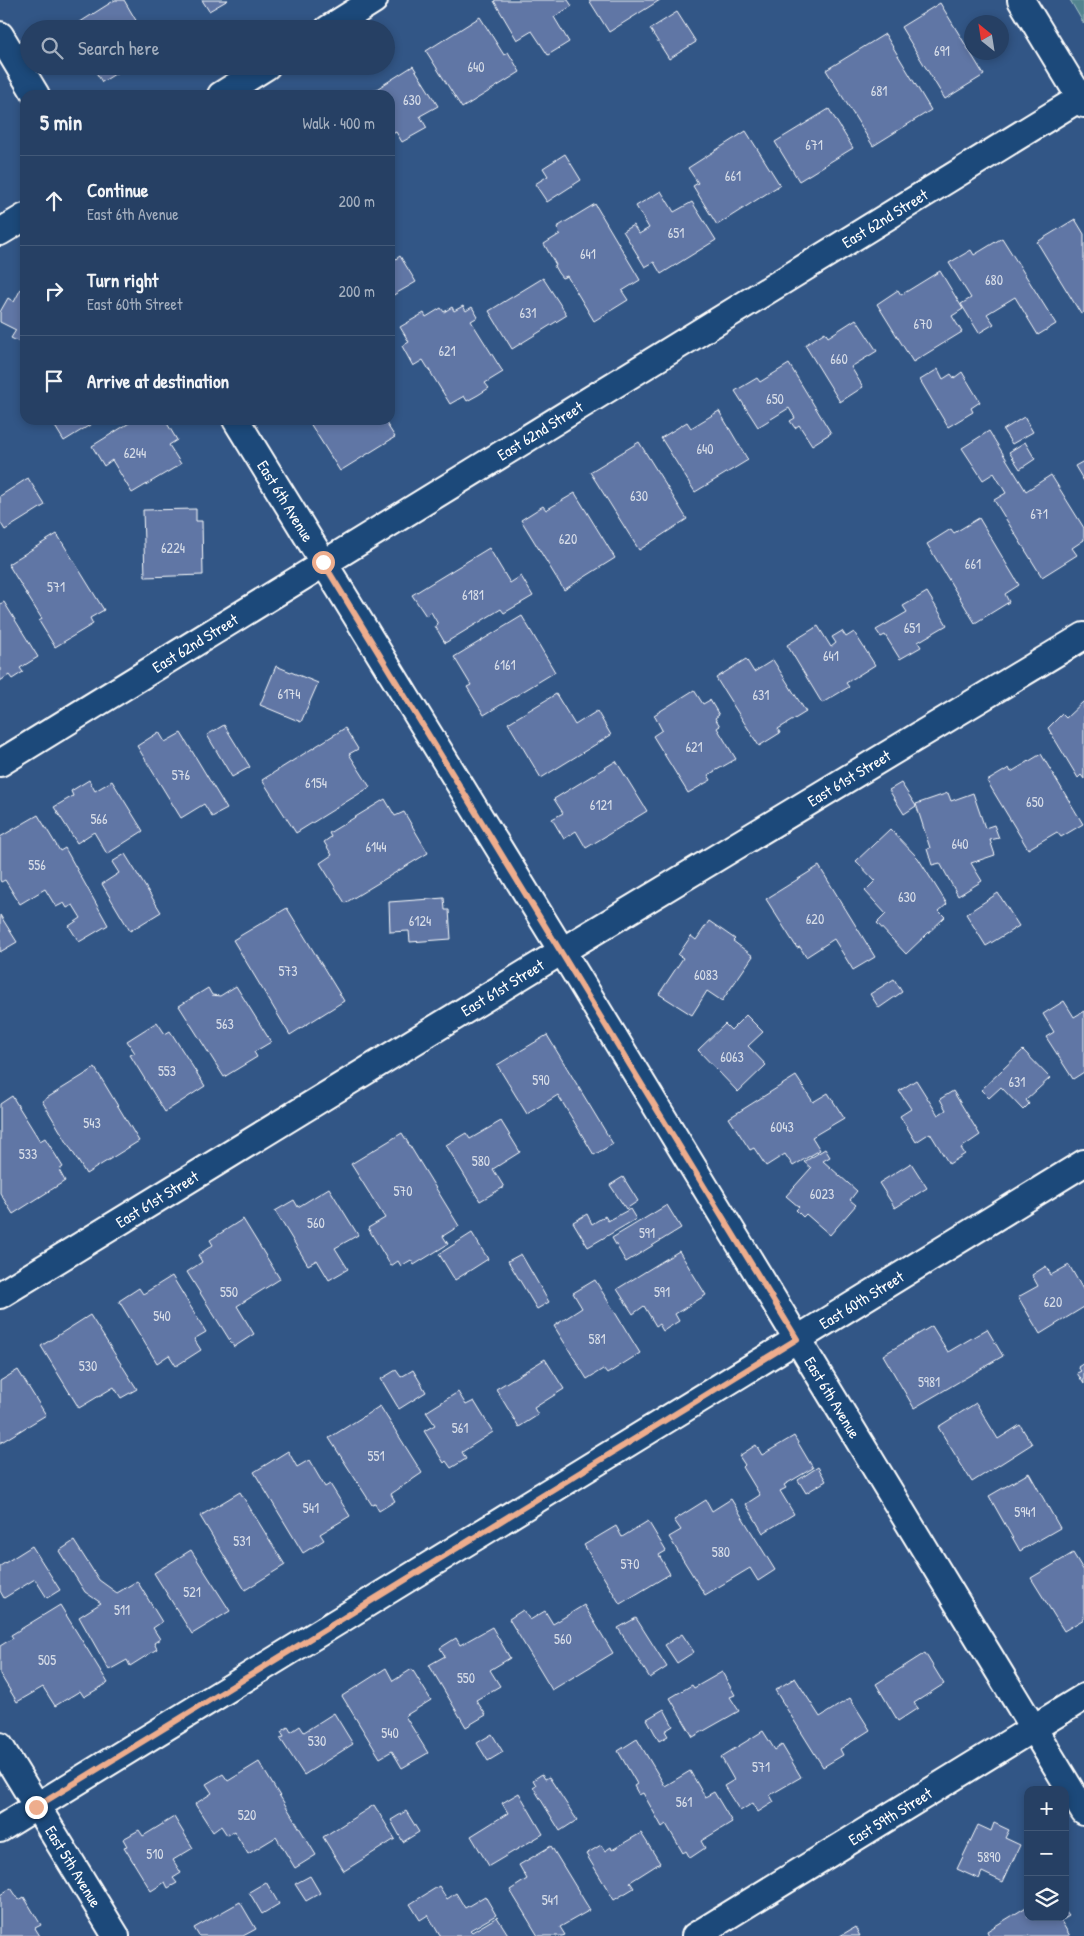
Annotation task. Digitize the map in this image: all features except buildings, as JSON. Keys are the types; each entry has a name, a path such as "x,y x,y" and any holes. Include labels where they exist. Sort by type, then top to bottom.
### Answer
{"street":[{"path":"342,20 374,0"},
{"path":"1021,0 1082,101"},
{"path":"0,35 20,68"},
{"path":"24,75 33,90"},
{"path":"229,90 253,75"},
{"name":"East 62nd Street","path":"0,763 323,562 1082,101"},
{"path":"0,232 20,220"},
{"name":"East 6th Avenue","path":"239,425 562,951 1084,1812"},
{"name":"East 61st Street","path":"0,1295 562,951 1084,636"},
{"name":"East 60th Street","path":"0,1829 1084,1163"},
{"name":"East 59th Street","path":"695,1936 1084,1697"},
{"name":"East 5th Avenue","path":"0,1746 116,1936"}],"green space":[{"path":"1070,0 1084,0 1084,24"}],"route":[{"path":"36,1807 797,1339 323,562"}]}
